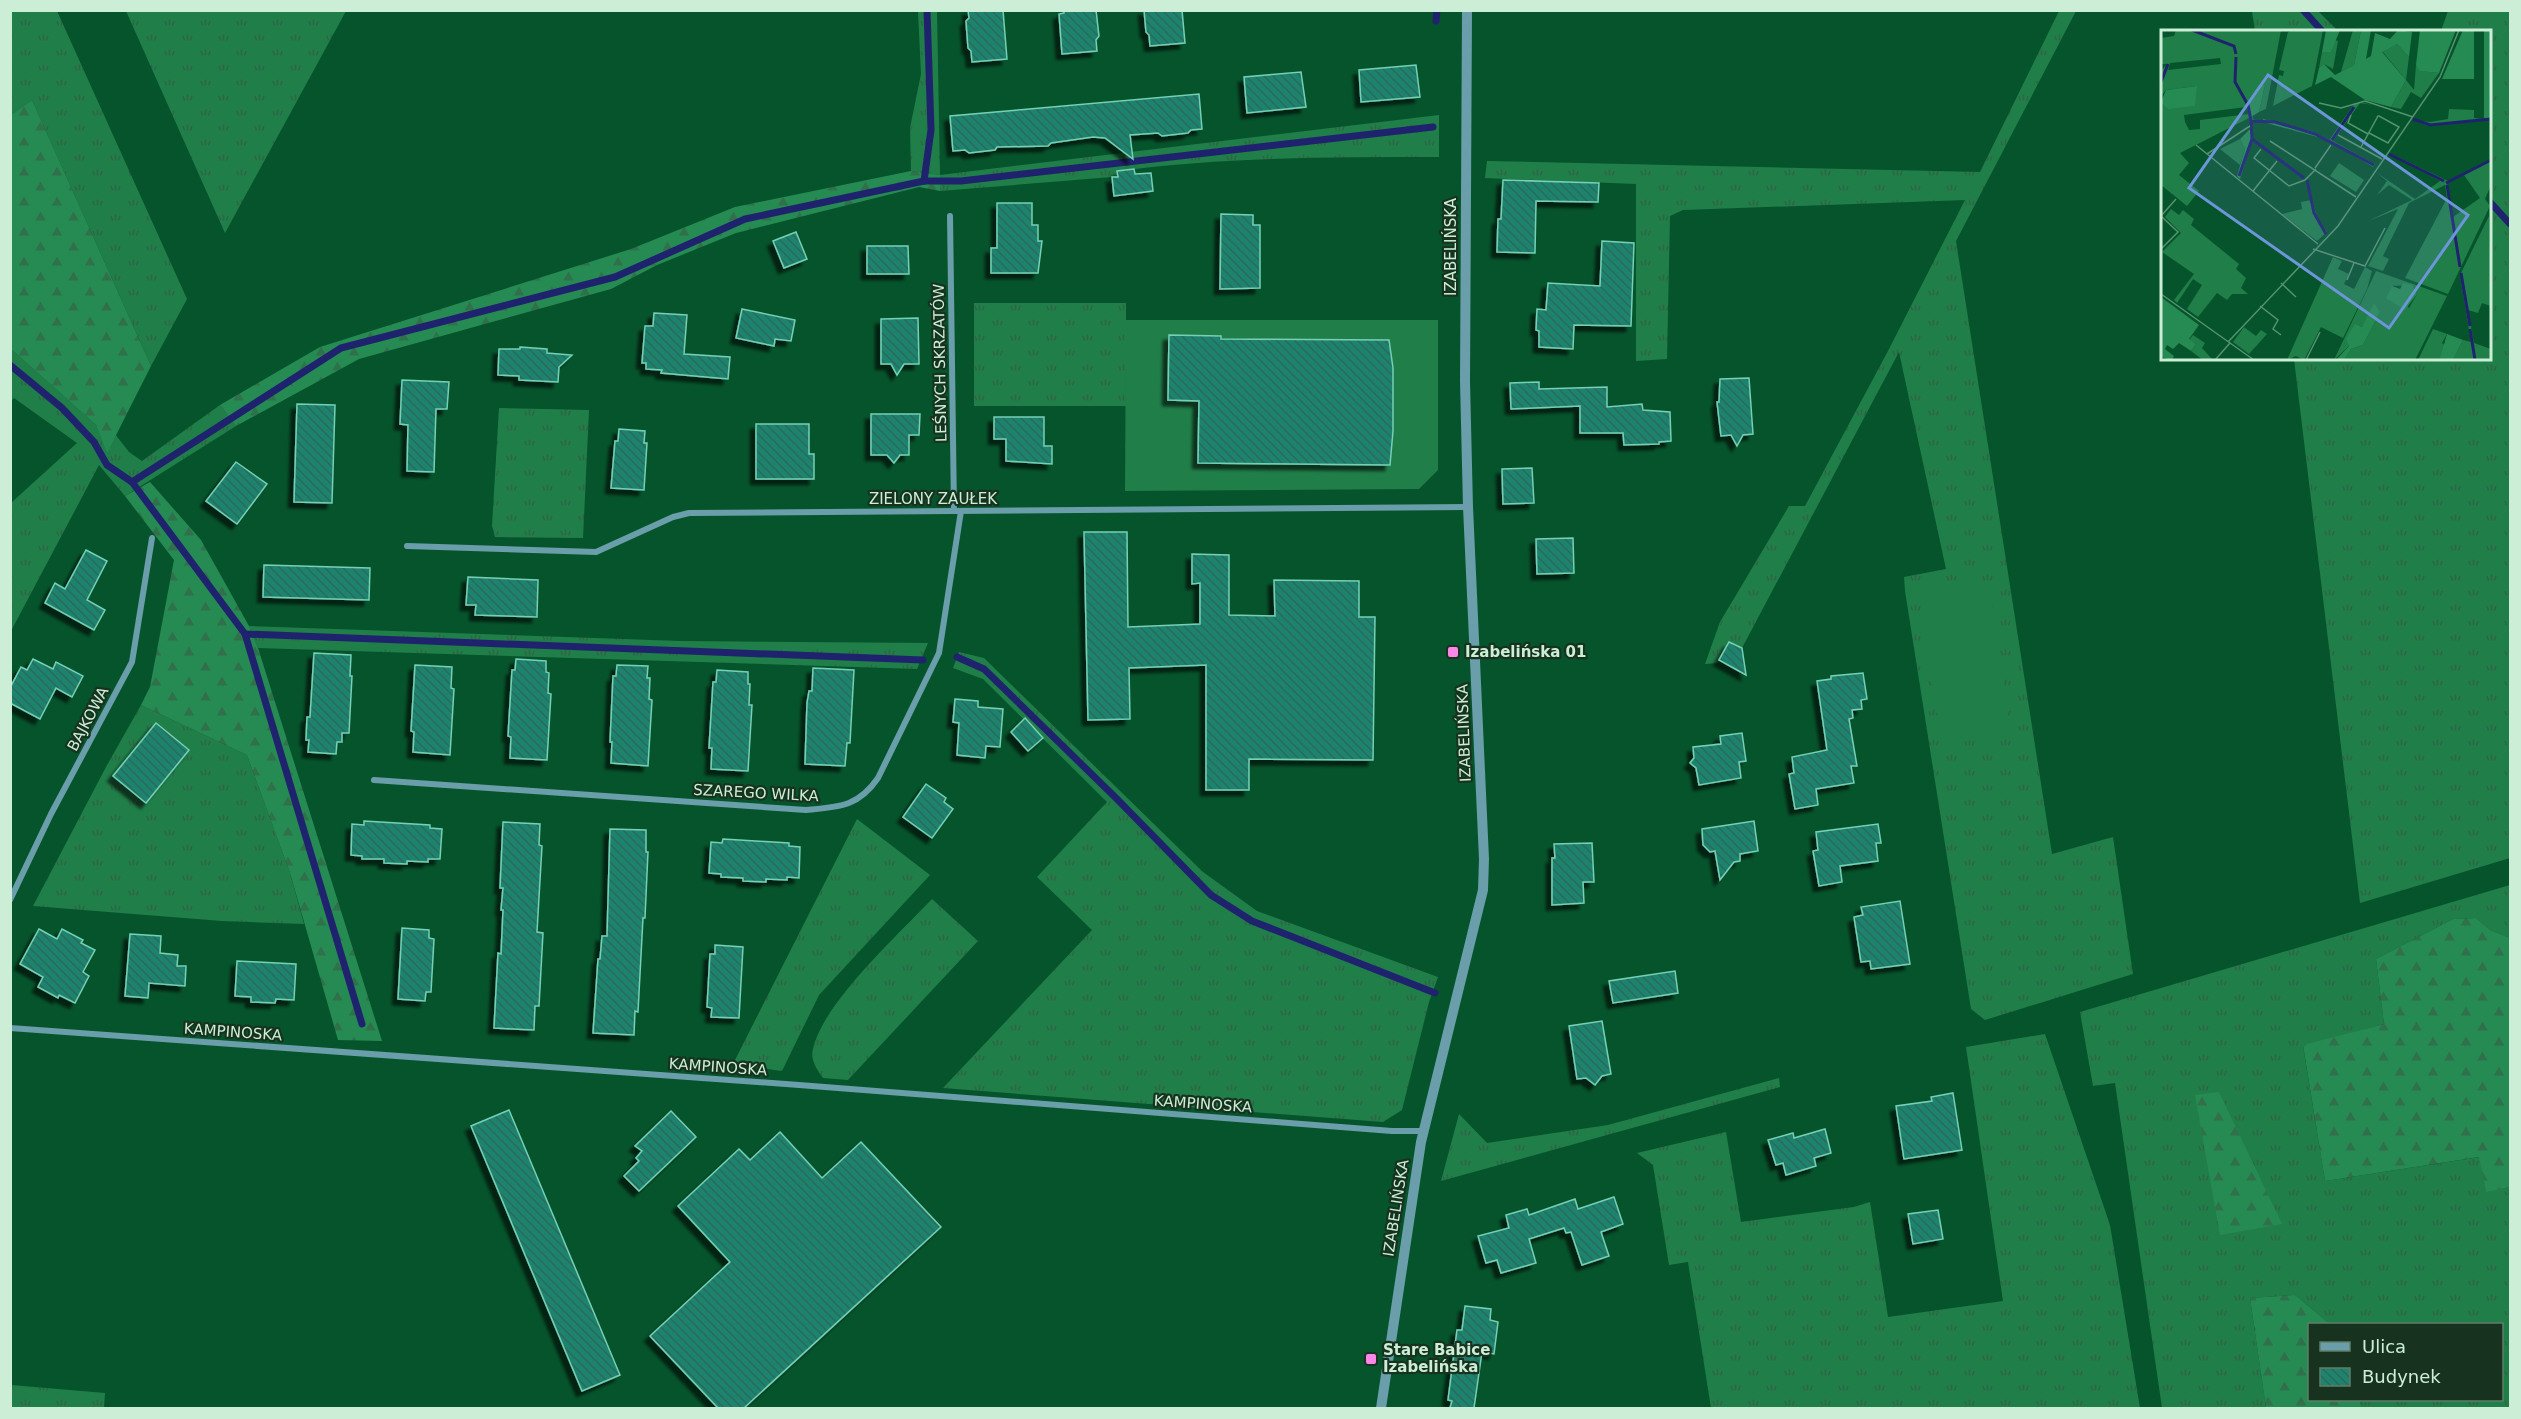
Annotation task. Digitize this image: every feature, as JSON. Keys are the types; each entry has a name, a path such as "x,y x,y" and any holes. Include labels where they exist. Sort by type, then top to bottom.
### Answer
{"street":[{"name":"IZABELIŃSKA","path":"1381,1408 1424,1131 1483,890 1484,835 1468,507 1465,381 1467,10"},
{"name":"LEŚNYCH SKRZATÓW","path":"950,216 958,511"},
{"name":"ZIELONY ZAUŁEK","path":"407,546 596,552 673,517 689,513 1468,507"},
{"name":"SZAREGO WILKA","path":"374,780 806,810 840,807 856,801 871,789 878,778 939,652 958,511"},
{"name":"BAJKOWA","path":"10,900 51,814 132,662 152,538"},
{"name":"KAMPINOSKA","path":"10,1028 1392,1131 1424,1131"}],"green space":[{"path":"11,11 57,11 187,299 151,366 32,100 11,115"},
{"path":"126,11 346,11 225,233"},
{"path":"918,11 937,11 940,175 911,171 910,128 921,74"},
{"path":"2059,11 2076,11 1956,241 2052,854 2113,837 2133,974 1985,1020 1971,1009 1905,591 1904,577 1946,569 1899,352 1742,648 1729,642 1718,663 1705,664 1720,622 1789,506 1805,506 1965,200 1683,210 1670,216 1667,359 1636,361 1636,184 1485,178 1487,161 1980,172"},
{"path":"2252,11 2318,11 2337,30 2255,30"},
{"path":"2448,11 2510,11 2510,858 2360,903 2294,360 2491,360 2491,30 2441,30"},
{"path":"32,100 151,366 107,453 96,425 11,349 11,115"},
{"path":"1439,115 1439,157 1238,160 1118,171 1118,176 1112,177 940,191 940,175"},
{"path":"911,171 940,175 940,191 919,187 736,233 657,265 611,289 359,359 236,426 220,405 320,347 631,249 735,207"},
{"path":"974,303 1126,303 1126,406 974,406"},
{"path":"1126,320 1438,320 1438,470 1419,489 1125,491"},
{"path":"11,349 96,425 107,452 115,434 129,452 142,461 220,405 236,426 125,496 99,465 11,631 11,503 77,443 14,398 11,401"},
{"path":"499,408 589,410 583,538 495,537 492,526"},
{"path":"150,482 201,540 249,626 258,648 382,1041 338,1040 290,873 247,755 141,705 150,687 174,560 125,496"},
{"path":"1988,580 2011,734 1942,745 1919,590"},
{"path":"249,626 680,641 928,643 917,669 258,648"},
{"path":"959,652 984,658 1203,872 1257,911 1438,977 1429,1002 1402,1110 1383,1122 943,1088 1092,930 1037,877 1107,802 983,679 953,668"},
{"path":"141,705 247,755 290,873 304,924 222,921 33,906"},
{"path":"857,819 930,875 819,995 782,1071 733,1064"},
{"path":"2510,885 2510,938 2490,930 2476,918 2453,919 2376,959 2384,1024 2303,1046 2325,1181 2480,1157 2486,1191 2510,1187 2510,1408 2361,1408 2360,1401 2503,1401 2503,1323 2329,1323 2295,1295 2250,1298 2266,1408 2162,1408 2115,1083 2093,1086 2080,1012"},
{"path":"932,899 978,941 848,1080 823,1078 818,1072 812,1053 831,1011 882,950"},
{"path":"2476,918 2490,930 2510,938 2510,1187 2486,1192 2479,1157 2325,1181 2303,1045 2384,1024 2376,959 2453,919"},
{"path":"2045,1034 2110,1225 2140,1408 1711,1408 1688,1262 1669,1265 1653,1165 1637,1153 1726,1132 1741,1222 1854,1207 1870,1202 1888,1317 2003,1301 1966,1047"},
{"path":"1779,1078 1780,1087 1441,1181 1459,1114 1487,1143 1608,1125"},
{"path":"2219,1092 2282,1224 2220,1235 2195,1095"},
{"path":"2295,1295 2329,1323 2308,1323 2308,1401 2360,1401 2361,1408 2266,1408 2250,1298"},
{"path":"11,1385 105,1393 104,1408 11,1408"}],"building":[{"path":"968,10 1003,10 1007,59 972,62 971,51 968,48 966,21 969,18"},
{"path":"1064,10 1096,10 1099,36 1096,40 1097,51 1062,54 1059,14 1064,13"},
{"path":"1144,10 1182,10 1185,43 1150,46"},
{"path":"1416,65 1420,97 1361,102 1359,70"},
{"path":"1301,72 1306,107 1247,113 1244,77"},
{"path":"1199,94 1202,129 1162,136 1158,133 1130,135 1133,159 1105,138 1093,137 1051,143 1048,146 997,147 995,150 969,153 965,150 953,151 950,116"},
{"path":"1134,169 1135,174 1151,173 1153,191 1114,196 1112,177 1118,177 1117,171"},
{"path":"1503,180 1599,183 1598,202 1536,201 1535,253 1497,252"},
{"path":"997,203 1032,203 1032,225 1038,225 1038,241 1042,241 1038,273 991,273 991,248 997,248"},
{"path":"1221,214 1253,215 1253,225 1260,225 1260,288 1220,289"},
{"path":"796,232 807,259 784,268 773,241"},
{"path":"1602,241 1634,243 1631,326 1574,325 1573,349 1539,347 1539,331 1536,330 1537,309 1546,310 1548,283 1600,286"},
{"path":"867,246 908,246 909,274 867,274"},
{"path":"742,309 795,320 791,341 775,339 774,346 736,338"},
{"path":"654,313 687,315 684,354 730,357 728,379 661,373 662,370 646,369 646,363 642,363 645,326 653,326"},
{"path":"918,318 919,364 904,364 897,375 891,364 881,364 881,319"},
{"path":"1169,335 1221,336 1221,339 1389,340 1393,368 1393,431 1390,465 1198,463 1199,401 1168,400"},
{"path":"520,347 547,349 547,353 572,355 559,367 558,382 519,380 519,376 498,375 499,349 520,349"},
{"path":"1749,378 1753,434 1743,435 1737,446 1731,435 1721,436 1717,402 1719,402 1720,379"},
{"path":"402,380 449,382 447,409 436,409 434,472 407,471 408,425 400,424"},
{"path":"1539,382 1539,389 1607,387 1607,407 1642,404 1643,410 1670,412 1671,441 1659,442 1659,444 1624,445 1623,433 1580,433 1580,406 1511,409 1510,383"},
{"path":"297,404 335,405 332,503 294,502"},
{"path":"871,414 920,414 919,435 909,435 909,455 900,455 894,463 887,455 871,455"},
{"path":"994,417 1044,417 1044,446 1052,446 1052,464 1006,461 1006,439 994,439"},
{"path":"756,424 809,424 809,454 814,454 814,479 756,479"},
{"path":"619,429 645,431 644,443 647,443 644,490 611,488 615,441 618,441"},
{"path":"236,462 267,484 237,524 206,501"},
{"path":"1532,468 1534,503 1503,504 1502,469"},
{"path":"1084,532 1127,532 1128,627 1200,624 1200,583 1192,584 1192,554 1229,555 1229,615 1275,616 1274,580 1359,581 1359,617 1375,617 1373,760 1249,759 1249,790 1206,790 1206,665 1129,668 1130,719 1088,720"},
{"path":"1573,538 1574,573 1537,574 1536,539"},
{"path":"86,550 107,561 87,600 105,610 94,630 45,603 55,583 65,589"},
{"path":"264,565 370,568 369,600 263,597"},
{"path":"468,577 538,580 537,617 475,615 476,605 466,605"},
{"path":"1729,642 1742,648 1746,675 1719,660"},
{"path":"314,653 351,655 349,733 342,733 342,742 337,742 336,754 308,752 307,717 310,717"},
{"path":"33,659 53,669 56,662 83,676 72,697 56,688 40,719 10,703 10,688 21,667 27,670"},
{"path":"516,659 546,661 546,672 549,673 548,693 551,694 547,760 510,758 511,737 508,736 512,670 515,670"},
{"path":"415,665 452,667 451,688 454,689 450,755 413,752 414,732 411,731"},
{"path":"617,665 648,666 649,699 652,700 648,766 611,763 613,676 616,676"},
{"path":"813,668 854,670 850,743 847,743 845,766 805,764 807,703 809,691 812,691"},
{"path":"717,670 748,672 749,705 752,705 748,771 711,769 712,748 709,748 713,682 716,682"},
{"path":"1863,673 1867,699 1861,700 1862,709 1852,710 1853,718 1849,719 1857,766 1851,766 1854,783 1816,789 1818,805 1795,809 1789,774 1794,773 1792,757 1827,750 1817,681 1831,679 1831,676"},
{"path":"955,699 978,701 978,707 1003,709 1000,747 986,746 985,758 957,755 959,723 953,722"},
{"path":"1025,718 1043,738 1028,751 1011,732"},
{"path":"156,723 189,750 146,803 113,776"},
{"path":"1742,733 1746,761 1739,762 1741,778 1699,785 1696,768 1690,763 1694,758 1693,747 1721,744 1720,736"},
{"path":"926,784 946,798 944,802 953,809 932,838 903,817"},
{"path":"364,821 430,825 430,828 442,829 440,859 428,859 428,862 407,861 407,864 384,863 384,859 362,859 362,856 351,855 352,824 364,825"},
{"path":"1754,821 1758,851 1740,854 1740,861 1734,862 1720,880 1715,851 1710,852 1703,845 1702,829"},
{"path":"503,822 540,824 539,845 542,846 537,932 543,933 539,1006 535,1006 534,1030 494,1028 503,910 501,910 503,888 500,888"},
{"path":"1878,824 1881,843 1876,843 1878,861 1840,866 1842,882 1819,886 1813,851 1818,850 1816,832"},
{"path":"610,829 646,830 646,852 648,852 645,918 643,918 638,1012 635,1011 634,1035 593,1033 598,959 600,959 602,936 607,936"},
{"path":"723,839 789,843 789,846 800,847 799,878 766,879 766,882 743,881 743,878 721,877 721,874 709,873 711,842 722,843"},
{"path":"1592,843 1594,882 1583,882 1584,903 1552,905 1554,844"},
{"path":"1900,901 1910,964 1871,969 1870,961 1861,962 1854,917 1863,915 1861,907"},
{"path":"402,928 429,930 429,938 434,939 431,992 426,992 425,1001 398,999"},
{"path":"39,929 57,939 62,929 83,940 81,943 95,950 83,972 89,976 75,1003 59,995 58,998 38,987 43,977 20,964"},
{"path":"130,934 161,936 160,953 178,955 177,966 186,966 185,986 149,983 148,998 125,996"},
{"path":"715,945 743,947 739,1018 711,1017 712,1008 707,1007 710,954 715,954"},
{"path":"237,961 296,964 294,1000 276,999 275,1003 251,1002 251,997 235,996"},
{"path":"1675,971 1678,993 1613,1003 1609,981"},
{"path":"1602,1021 1611,1074 1602,1076 1595,1085 1586,1078 1577,1079 1569,1026"},
{"path":"1953,1093 1962,1150 1904,1159 1896,1106 1932,1101 1931,1097"},
{"path":"509,1110 620,1375 582,1391 471,1126"},
{"path":"671,1111 696,1137 639,1191 624,1176 639,1161 636,1158 642,1151 635,1146"},
{"path":"1825,1129 1831,1153 1814,1158 1816,1166 1786,1175 1783,1163 1776,1165 1768,1140 1793,1133 1794,1138"},
{"path":"780,1132 822,1178 861,1142 941,1227 744,1408 718,1408 650,1336 730,1262 678,1206 739,1149 750,1160"},
{"path":"1614,1197 1623,1224 1601,1232 1609,1256 1582,1265 1571,1232 1566,1233 1564,1228 1529,1239 1536,1263 1501,1273 1497,1260 1486,1263 1478,1236 1509,1228 1506,1215 1527,1209 1529,1215 1575,1199 1578,1209"},
{"path":"1938,1210 1943,1239 1913,1244 1908,1214"},
{"path":"1465,1306 1491,1309 1490,1320 1498,1322 1494,1354 1482,1352 1474,1408 1450,1408 1452,1401 1448,1400 1457,1330 1462,1330"}],"waterway":[{"path":"924,181 931,130 927,10"},
{"path":"1436,21 1437,10"},
{"path":"2303,10 2321,30"},
{"path":"132,482 341,348 615,277 745,219 924,181 961,181 1433,127"},
{"path":"2491,203 2510,224"},
{"path":"10,365 62,408 94,442 107,465 132,482 245,634 362,1024"},
{"path":"245,634 923,660"},
{"path":"957,657 984,669 1211,895 1252,921 1435,993"}],"place":[{"name":"Izabelińska 01","path":"1453,652"},
{"name":"Stare Babice Izabelińska","path":"1371,1359"}]}
